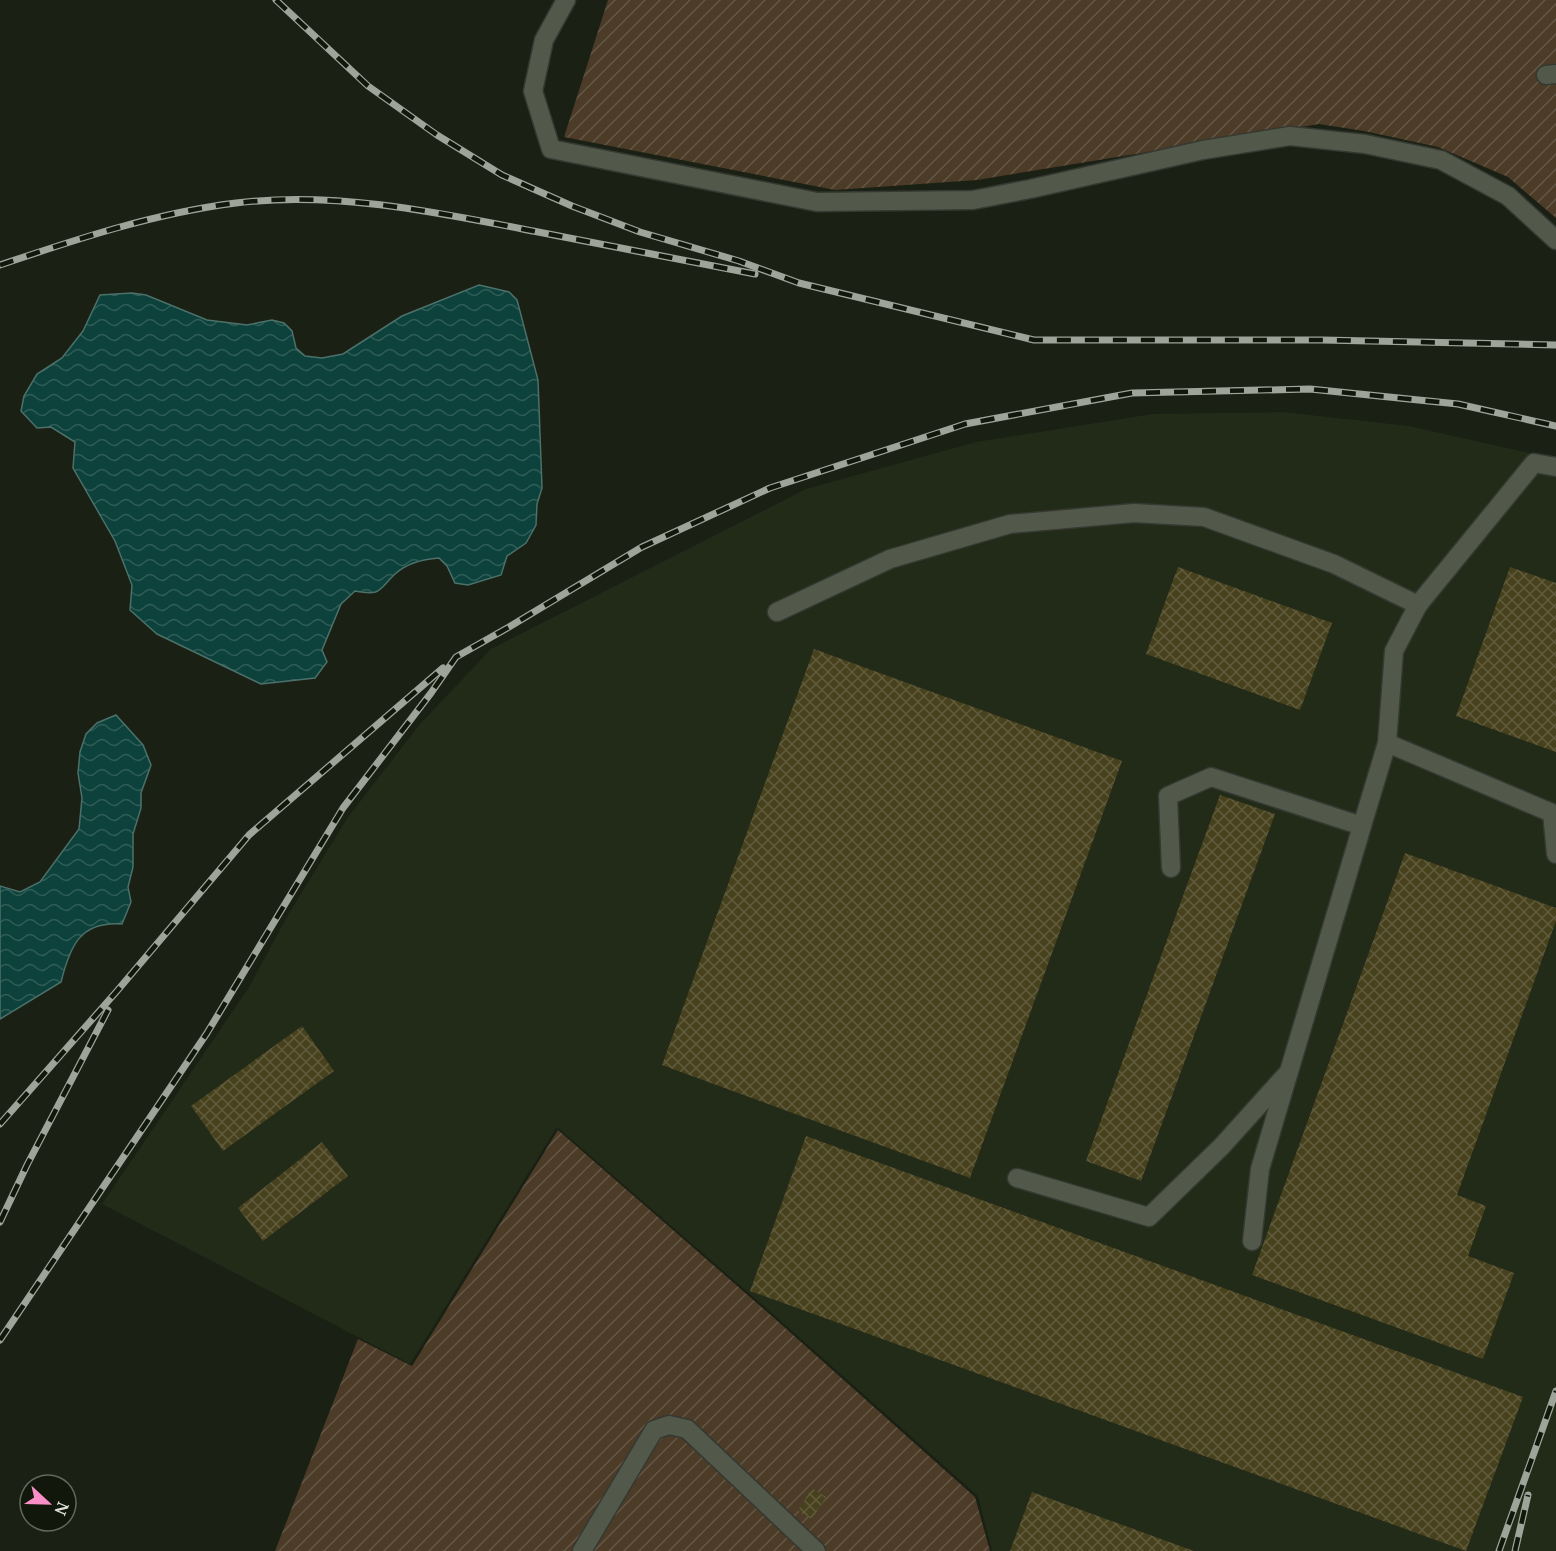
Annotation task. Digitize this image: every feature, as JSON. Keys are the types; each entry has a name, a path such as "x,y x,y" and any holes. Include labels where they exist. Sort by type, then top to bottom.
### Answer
{"street":[{"path":"566,0 544,40 533,91 551,149 817,202 973,201 1203,150 1290,136 1365,144 1441,160 1508,196 1556,240"},
{"path":"1252,1241 1260,1169 1387,743 1394,651 1418,604 1534,463 1556,467"},
{"path":"777,612 890,559 1010,524 1134,513 1204,517 1334,564 1418,604"},
{"path":"1387,743 1552,813 1556,854"},
{"path":"1171,868 1168,796 1211,777 1362,826"},
{"path":"1017,1178 1149,1217 1222,1146 1289,1072"},
{"path":"582,1551 654,1430 669,1425 687,1429 816,1551"}],"shaded area":[{"path":"608,0 1556,0 1556,218 1508,177 1438,147 1319,124 977,180 835,190 564,137"},
{"path":"1283,412 1409,426 1556,459 1556,1551 992,1551 978,1496 557,1127 410,1364 102,1204 249,987 288,915 348,817 420,724 491,649 806,489 976,442 1152,414"},
{"path":"558,1130 975,1497 990,1551 275,1551 358,1339 412,1366"}],"water":[{"path":"479,285 509,292 517,300 538,380 542,488 537,504 536,525 526,543 507,556 501,575 468,585 455,583 447,566 439,558 410,564 395,574 379,590 370,593 355,591 341,604 322,650 327,662 315,678 261,684 157,634 130,610 132,585 115,541 73,468 75,442 51,427 37,428 21,411 24,396 37,374 62,358 83,331 100,295 132,293 146,295 207,320 247,325 272,320 284,323 292,331 296,348 305,356 322,358 343,354 402,316"},
{"path":"116,715 143,745 151,765 141,793 141,808 133,834 133,867 128,887 131,902 122,924 96,927 79,938 68,957 61,982 0,1019 0,886 20,892 40,882 79,829 82,798 78,773 80,752 86,734 97,723"}],"building":[{"path":"1178,567 1332,623 1300,710 1146,654"},
{"path":"1510,567 1556,583 1556,752 1456,716"},
{"path":"814,649 1122,761 970,1178 662,1065"},
{"path":"1220,795 1275,814 1141,1181 1086,1161"},
{"path":"1405,853 1556,908 1556,921 1457,1195 1486,1206 1468,1256 1514,1273 1483,1359 1252,1275"},
{"path":"302,1026 334,1071 223,1151 191,1106"},
{"path":"806,1136 1523,1397 1466,1551 750,1291"},
{"path":"322,1142 348,1176 263,1241 238,1208"},
{"path":"812,1488 826,1497 812,1519 798,1511"},
{"path":"1032,1492 1194,1551 1010,1551"}],"railway":[{"path":"276,0 368,86 437,135 502,175 572,206 640,232 739,261 799,283 1034,340 1322,340 1556,345"},
{"path":"0,265 87,237 176,213 236,203 311,200 385,205 423,211 755,274"},
{"path":"0,1340 207,1033 343,808 456,657 642,547 770,488 965,424 1132,393 1310,389 1458,404 1556,426"},
{"path":"0,1124 117,991 249,835 443,668"},
{"path":"0,1222 27,1165 108,1010"},
{"path":"1499,1551 1556,1391"},
{"path":"1515,1551 1528,1495"}]}
